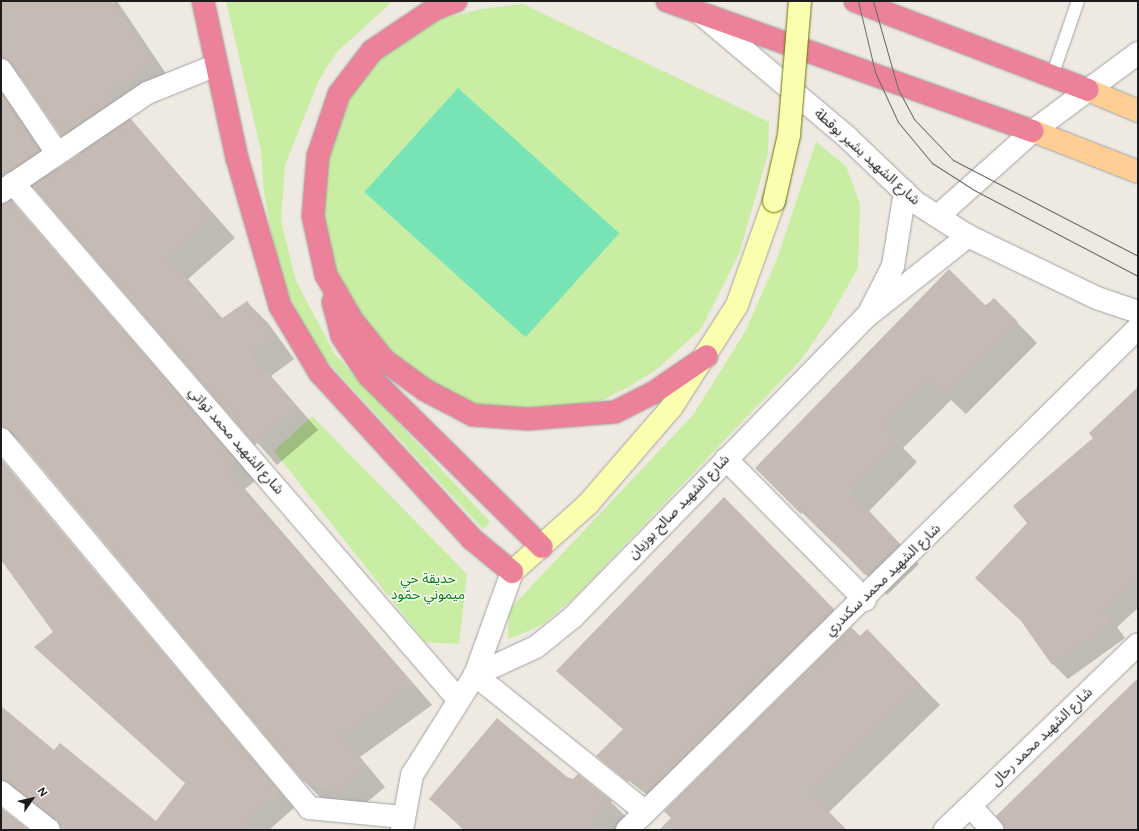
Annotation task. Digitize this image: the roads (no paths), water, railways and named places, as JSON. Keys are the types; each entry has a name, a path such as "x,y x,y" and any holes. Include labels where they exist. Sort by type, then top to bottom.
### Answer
{"highway":[{"path":"203,1 237,158 280,306 320,372 472,539 512,572"},
{"path":"456,1 433,10 372,51 339,94 318,156 313,216 342,336 369,376 542,547"},
{"path":"667,1 1033,131"},
{"path":"855,1 1088,90"},
{"path":"326,274 352,320 384,360 425,390 473,415 528,419 616,412 653,393 707,356"}],"main road":[{"path":"512,572 542,547 632,458 707,356 737,305 774,201 789,135 800,1"},
{"path":"1088,90 1138,111"},
{"path":"1033,131 1138,172"}],"street":[{"name":"شارع الشهيد بشير بوقطة","path":"701,14 848,138 905,192 938,216 968,236 1097,298 1138,312"},
{"path":"938,216 1033,131 1138,53"},
{"path":"7,188 147,93 217,65"},
{"path":"1,70 57,153"},
{"name":"شارع الشهيد محمد تواتي","path":"7,188 458,699"},
{"name":"شارع الشهيد صالح بوزيان","path":"867,316 893,266 905,192"},
{"name":"شارع الشهيد صالح بوزيان","path":"475,675 536,647 573,617 867,316 968,236"},
{"name":"شارع الشهيد محمد سكندري","path":"627,830 643,810 865,600 1138,328"},
{"path":"1,439 309,808 402,824 412,775 458,699 475,675 512,572"},
{"path":"726,459 865,600"},
{"name":"شارع الشهيد محمد رحال","path":"945,830 1138,644"},
{"path":"475,675 643,810"},
{"path":"1,792 49,830"},
{"path":"970,806 992,830"}],"lane":[{"path":"1052,76 1078,1"}],"tram line":[{"path":"858,1 875,72 898,122 932,163 974,190 1138,276"},
{"path":"873,1 898,89 914,119 953,160 1138,256"}],"park label":[{"name":"حديقة حي ميموني حمّود","path":"428,588"}]}
